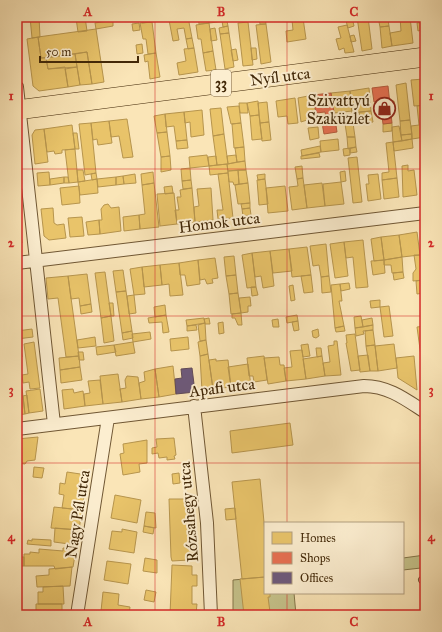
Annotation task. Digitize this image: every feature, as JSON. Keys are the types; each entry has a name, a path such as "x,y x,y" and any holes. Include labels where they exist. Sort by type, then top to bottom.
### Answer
{"main road":[{"name":"Nyíl utca","path":"18,110 425,57"}],"street":[{"path":"17,87 18,110 54,424"},
{"name":"Homok utca","path":"17,263 425,213"},
{"name":"Apafi utca","path":"17,429 194,406 368,386 392,392 425,412"},
{"name":"Rózsahegy utca","path":"194,406 207,523 211,615"},
{"name":"Nagy Pál utca","path":"77,615 108,418"}],"shaded area":[{"path":"425,555 425,570 421,568 404,570 404,558"},
{"path":"264,577 264,594 294,594 296,615 233,615 233,580"}],"building: Homes":[{"path":"30,17 39,17 40,37 32,38"},
{"path":"65,17 76,17 76,20 65,21"},
{"path":"85,17 87,31 78,32 76,18"},
{"path":"141,17 151,17 152,22 142,23"},
{"path":"151,17 170,17 170,19 152,22"},
{"path":"188,17 192,38 186,39 184,28 177,29 179,40 173,41 169,20"},
{"path":"198,17 208,17 209,23 199,24"},
{"path":"208,17 227,17 227,21 209,23"},
{"path":"345,17 352,17 354,26 348,28"},
{"path":"357,17 368,17 372,49 362,51"},
{"path":"400,17 410,17 413,43 392,46 390,33 401,31"},
{"path":"420,17 425,17 425,22 420,23"},
{"path":"265,18 266,24 260,24 259,19"},
{"path":"303,18 306,39 287,42 286,31 293,30 292,20"},
{"path":"113,20 113,26 96,29 95,23"},
{"path":"388,20 389,26 380,27 379,22"},
{"path":"222,21 227,21 228,26 223,27"},
{"path":"152,22 156,53 148,54 146,39 143,39 140,23"},
{"path":"248,22 253,65 243,66 238,23"},
{"path":"425,22 425,42 423,42 421,30 418,31 417,23"},
{"path":"139,23 140,30 133,31 132,24"},
{"path":"209,23 213,51 203,53 201,39 198,39 196,25"},
{"path":"266,24 271,62 261,64 256,25"},
{"path":"347,25 354,52 345,53 344,48 339,50 336,39 341,38 338,27"},
{"path":"228,26 229,33 220,34 219,28"},
{"path":"389,26 392,46 382,48 380,27"},
{"path":"215,28 217,40 211,41 210,29"},
{"path":"96,29 104,82 92,84 87,52 41,58 38,37"},
{"path":"229,33 234,67 225,69 220,34"},
{"path":"354,35 356,41 351,42 350,36"},
{"path":"38,37 41,58 46,58 48,69 65,67 68,87 39,91 33,86 27,39"},
{"path":"192,38 194,48 188,49 186,39"},
{"path":"142,44 143,53 137,54 136,45"},
{"path":"194,48 198,72 179,75 177,63 186,61 184,49"},
{"path":"251,48 256,48 257,59 252,60"},
{"path":"236,49 238,60 233,61 231,50"},
{"path":"213,51 216,70 206,71 203,53"},
{"path":"87,52 92,84 80,85 75,54"},
{"path":"156,53 160,77 150,79 148,61 145,62 144,55"},
{"path":"75,54 77,67 48,69 46,58"},
{"path":"77,67 80,85 68,87 65,69"},
{"path":"424,79 425,105 414,106 411,80"},
{"path":"406,83 410,120 400,121 396,85"},
{"path":"369,88 371,111 352,113 350,91"},
{"path":"350,91 352,111 334,113 331,93"},
{"path":"313,95 316,117 301,122 298,98"},
{"path":"295,98 298,123 288,124 287,116 278,117 276,101"},
{"path":"258,101 259,115 250,116 247,103"},
{"path":"389,101 394,101 395,110 390,110"},
{"path":"267,102 269,122 260,123 258,103"},
{"path":"239,103 247,103 248,113 240,113"},
{"path":"425,105 425,137 412,139 411,126 419,125 417,106"},
{"path":"239,106 241,123 231,124 227,107"},
{"path":"221,108 224,134 213,136 210,109"},
{"path":"202,110 204,135 191,137 190,122 185,123 184,112"},
{"path":"371,111 373,122 361,124 359,112"},
{"path":"184,112 187,140 176,141 174,126 166,127 165,114"},
{"path":"165,114 167,132 157,133 154,116"},
{"path":"259,115 262,139 252,140 250,116"},
{"path":"352,116 355,137 347,137 344,117"},
{"path":"127,119 133,157 123,158 119,136 111,137 109,121"},
{"path":"410,120 412,134 401,135 400,121"},
{"path":"109,121 112,143 98,145 97,139 93,140 91,123"},
{"path":"269,122 271,140 262,141 260,123"},
{"path":"91,123 96,173 85,175 79,124"},
{"path":"241,123 244,147 234,148 232,124"},
{"path":"392,123 392,131 383,132 383,124"},
{"path":"72,125 75,149 62,150 62,153 55,154 54,151 47,152 44,129"},
{"path":"399,126 402,141 393,142 392,127"},
{"path":"318,127 319,138 310,140 308,128"},
{"path":"44,129 48,162 35,164 32,135 35,130"},
{"path":"167,132 170,156 161,157 157,133"},
{"path":"73,133 77,133 79,149 75,149"},
{"path":"224,134 228,164 217,165 213,136"},
{"path":"412,134 412,139 402,141 401,135"},
{"path":"347,137 355,137 356,147 348,149"},
{"path":"338,139 339,150 321,152 320,141"},
{"path":"412,139 413,148 394,151 393,142"},
{"path":"187,140 188,148 177,149 176,141"},
{"path":"393,142 397,178 382,180 382,173 389,172 386,143"},
{"path":"320,146 321,152 302,156 301,150"},
{"path":"244,147 245,161 237,162 235,148"},
{"path":"356,147 357,152 350,153 350,148"},
{"path":"350,148 350,155 344,156 343,149"},
{"path":"75,149 78,182 69,183 65,150"},
{"path":"319,153 320,157 301,159 301,156"},
{"path":"207,155 209,166 190,168 189,157"},
{"path":"236,155 237,162 228,164 227,156"},
{"path":"170,156 171,170 161,172 161,157"},
{"path":"216,156 217,165 209,166 208,157"},
{"path":"357,157 362,202 353,203 348,158"},
{"path":"245,161 246,170 228,171 227,164"},
{"path":"227,164 228,173 210,175 209,166"},
{"path":"408,165 408,171 414,170 417,195 403,197 402,166"},
{"path":"302,166 303,178 297,179 295,167"},
{"path":"190,168 191,180 182,181 181,169"},
{"path":"77,170 83,170 85,181 78,182"},
{"path":"238,170 246,170 248,183 239,184"},
{"path":"238,170 239,184 234,185 233,182 229,182 228,171"},
{"path":"345,171 346,181 341,182 340,172"},
{"path":"49,172 50,185 38,186 37,173"},
{"path":"153,172 154,183 142,185 141,174"},
{"path":"96,173 97,179 92,180 91,174"},
{"path":"228,173 233,218 218,219 217,210 223,210 218,174"},
{"path":"135,174 136,183 124,184 123,176"},
{"path":"265,174 265,179 258,180 257,175"},
{"path":"378,174 381,199 368,201 366,184 369,184 368,175"},
{"path":"123,176 124,184 116,185 116,177"},
{"path":"64,177 64,183 50,185 50,179"},
{"path":"64,177 68,177 69,183 64,183"},
{"path":"116,177 116,185 98,187 97,179"},
{"path":"303,178 307,208 292,210 289,187 298,186 297,179"},
{"path":"397,178 399,197 384,199 382,180"},
{"path":"97,179 98,193 80,195 78,182"},
{"path":"265,179 268,204 259,205 257,180"},
{"path":"191,180 192,188 183,189 182,181"},
{"path":"341,182 344,204 325,206 323,184"},
{"path":"154,183 159,227 140,229 139,215 145,214 142,185"},
{"path":"248,183 250,203 238,204 235,185"},
{"path":"322,183 325,206 307,208 304,185"},
{"path":"79,186 80,203 62,205 60,188"},
{"path":"172,186 173,193 165,194 164,187"},
{"path":"285,186 288,211 268,213 266,188"},
{"path":"192,188 195,222 177,224 175,210 179,210 177,197 181,197 180,190"},
{"path":"211,188 213,220 195,222 194,207 199,206 197,189"},
{"path":"174,193 177,224 160,226 157,194"},
{"path":"17,198 22,243 17,244"},
{"path":"250,203 250,208 242,209 241,204"},
{"path":"108,204 111,208 119,207 121,231 100,234 99,220 102,220 101,209 104,205"},
{"path":"53,208 54,223 57,225 64,224 66,238 49,240 44,236 41,209"},
{"path":"250,208 251,215 243,216 242,209"},
{"path":"139,215 140,229 124,231 123,217"},
{"path":"82,217 84,236 70,237 68,218"},
{"path":"99,220 100,234 88,235 86,222"},
{"path":"425,231 425,244 423,244 421,232"},
{"path":"417,232 420,255 402,257 399,235"},
{"path":"399,235 402,257 384,260 381,237"},
{"path":"381,237 384,260 374,261 371,239"},
{"path":"363,240 368,287 356,288 353,257 346,258 344,242"},
{"path":"344,242 348,276 335,278 330,244"},
{"path":"326,244 329,276 321,277 319,265 313,266 310,246"},
{"path":"307,247 311,275 292,277 289,249"},
{"path":"289,249 292,271 273,273 270,251"},
{"path":"270,251 274,286 263,288 261,276 255,277 252,253"},
{"path":"252,253 256,287 247,288 242,255"},
{"path":"414,255 420,255 423,280 413,281 413,273 416,269"},
{"path":"234,256 236,275 226,276 224,257"},
{"path":"402,257 403,272 392,273 391,265 384,265 384,260"},
{"path":"215,258 218,278 212,279 213,283 207,284 205,279 200,280 198,260"},
{"path":"198,260 200,284 187,286 185,275 180,275 179,263"},
{"path":"384,260 385,273 373,275 371,261"},
{"path":"179,263 183,295 170,296 169,284 162,285 160,265"},
{"path":"160,265 162,285 144,287 142,267"},
{"path":"142,267 145,294 134,295 130,269"},
{"path":"123,270 126,291 116,292 113,271"},
{"path":"105,272 111,316 101,318 95,273"},
{"path":"403,272 404,278 394,280 393,273"},
{"path":"87,274 91,304 80,306 79,298 71,299 68,276"},
{"path":"236,275 238,293 229,294 226,276"},
{"path":"311,275 313,292 304,293 301,276"},
{"path":"68,276 79,356 66,357 58,298 48,299 46,278"},
{"path":"329,276 331,292 322,293 321,277"},
{"path":"423,280 424,293 417,294 416,281"},
{"path":"349,283 350,289 341,291 340,284"},
{"path":"340,284 342,301 339,301 344,326 335,328 331,285"},
{"path":"293,285 295,300 291,301 289,286"},
{"path":"251,287 256,287 258,295 252,296"},
{"path":"126,291 132,331 122,333 116,292"},
{"path":"238,293 241,313 231,314 229,294"},
{"path":"134,295 136,313 129,314 127,296"},
{"path":"250,297 251,306 248,306 248,312 241,313 239,298"},
{"path":"380,300 380,307 371,308 370,301"},
{"path":"109,303 113,303 114,316 111,316"},
{"path":"91,304 92,312 81,314 80,306"},
{"path":"165,305 166,315 155,317 154,307"},
{"path":"389,306 393,336 384,337 380,307"},
{"path":"241,313 242,325 238,325 235,318 232,318 232,314"},
{"path":"166,315 169,332 163,333 162,322 149,323 148,318"},
{"path":"297,315 298,321 287,323 286,317"},
{"path":"111,316 114,341 104,343 101,318"},
{"path":"361,316 363,327 355,328 354,317"},
{"path":"204,318 205,323 187,326 186,320"},
{"path":"209,318 210,324 205,324 204,319"},
{"path":"372,318 373,325 363,327 362,320"},
{"path":"278,319 279,327 273,327 272,320"},
{"path":"298,321 299,330 294,331 292,322"},
{"path":"223,322 224,333 219,334 218,323"},
{"path":"205,323 206,340 200,341 198,325"},
{"path":"196,325 197,330 187,331 187,326"},
{"path":"373,325 373,330 363,331 364,334 356,336 355,328"},
{"path":"344,326 345,331 336,332 335,328"},
{"path":"425,326 425,386 417,327"},
{"path":"32,329 33,337 17,339 17,331"},
{"path":"318,329 319,336 316,338 313,337 312,331"},
{"path":"373,330 375,345 366,346 365,331"},
{"path":"132,331 133,338 123,340 122,333"},
{"path":"150,332 151,339 133,342 132,334"},
{"path":"355,334 360,370 351,371 346,335"},
{"path":"95,337 96,346 78,348 77,340"},
{"path":"188,337 189,349 171,351 170,339"},
{"path":"17,339 20,339 22,357 18,358"},
{"path":"206,340 208,354 200,356 198,342"},
{"path":"334,341 337,341 341,375 325,376 323,363 330,362 328,346 334,345"},
{"path":"34,342 40,388 30,389 29,382 23,383 22,375 28,374 24,344"},
{"path":"133,342 135,353 116,356 114,345"},
{"path":"308,344 310,356 303,357 301,345"},
{"path":"394,344 397,368 378,371 375,346"},
{"path":"114,345 116,352 97,355 96,347"},
{"path":"375,345 378,371 370,371 366,346"},
{"path":"316,348 321,348 322,356 317,357"},
{"path":"302,350 306,379 286,381 284,368 292,367 290,351"},
{"path":"78,352 83,352 84,360 79,360"},
{"path":"208,354 213,389 202,391 200,356"},
{"path":"368,355 370,371 360,372 358,356"},
{"path":"79,356 80,367 60,370 59,358"},
{"path":"264,356 267,380 254,382 253,376 249,376 247,358"},
{"path":"322,356 325,376 306,379 303,359"},
{"path":"414,356 417,390 398,378 396,358"},
{"path":"279,357 280,365 284,365 286,381 268,384 264,358"},
{"path":"216,359 216,361 228,360 231,387 213,389 209,360"},
{"path":"248,364 251,386 231,388 228,367"},
{"path":"173,366 176,394 159,397 155,369"},
{"path":"80,367 82,380 61,383 60,370"},
{"path":"155,369 159,397 141,399 139,383 145,381 144,372"},
{"path":"17,372 20,372 22,388 17,389"},
{"path":"118,374 122,402 103,404 100,376"},
{"path":"127,376 138,377 141,399 122,402 120,389 126,388 125,380"},
{"path":"100,380 103,404 85,406 84,394 90,393 88,381"},
{"path":"22,388 25,414 17,415 17,389"},
{"path":"40,389 43,411 29,413 26,391"},
{"path":"73,389 74,393 83,391 85,406 64,409 62,390"},
{"path":"27,395 29,413 25,414 23,396"},
{"path":"290,423 293,445 232,453 230,431"},
{"path":"38,437 35,460 27,461 25,464 17,463 17,439"},
{"path":"174,438 175,459 167,460 167,457 159,458 158,453 152,454 152,448 157,447 156,439"},
{"path":"147,440 147,463 139,464 140,472 123,475 120,454 124,453 123,444"},
{"path":"34,467 44,468 42,478 33,477"},
{"path":"67,472 87,475 82,510 62,508 64,495 59,494 60,483 65,484"},
{"path":"179,473 180,483 173,484 172,474"},
{"path":"260,479 264,522 264,577 242,579 232,482"},
{"path":"115,495 141,500 137,523 111,518"},
{"path":"169,499 189,499 189,506 194,506 194,518 190,518 190,534 195,534 196,556 189,557 189,560 172,561"},
{"path":"54,507 82,510 79,530 51,528"},
{"path":"235,508 236,519 226,520 225,509"},
{"path":"146,512 155,513 156,528 144,526"},
{"path":"144,526 154,528 153,534 143,532"},
{"path":"55,528 79,530 77,545 54,542"},
{"path":"122,529 137,532 134,553 109,549 112,531 122,532"},
{"path":"32,539 51,540 51,546 27,544 28,540 32,541"},
{"path":"63,548 76,549 73,567 55,569 54,566 24,566 24,554 30,554 30,552 39,553 39,549 63,551"},
{"path":"19,557 24,557 24,566 19,566"},
{"path":"145,558 157,560 157,573 143,571"},
{"path":"107,561 131,564 128,584 104,580"},
{"path":"172,565 192,566 192,575 197,575 197,586 192,586 192,604 197,604 196,614 170,615"},
{"path":"72,567 70,586 37,587 36,576 49,575 49,569"},
{"path":"264,577 264,594 270,594 270,597 268,597 270,612 244,615 240,579"},
{"path":"63,586 64,604 38,604 38,592 43,592 43,587"},
{"path":"146,590 156,592 154,602 144,600"},
{"path":"103,592 119,594 118,605 130,607 129,615 101,611"},
{"path":"36,604 62,604 62,615 36,615"},
{"path":"264,613 264,615 244,615"}],"building: Shops":[{"path":"388,86 392,123 383,124 380,101 374,102 372,88"},
{"path":"331,93 337,132 324,134 322,123 327,122 325,112 316,113 313,95"}],"building: Offices":[{"path":"192,368 195,392 176,394 175,379 182,378 181,369"}],"place":[{"name":"Szivattyú Szaküzlet","path":"385,109"}]}
